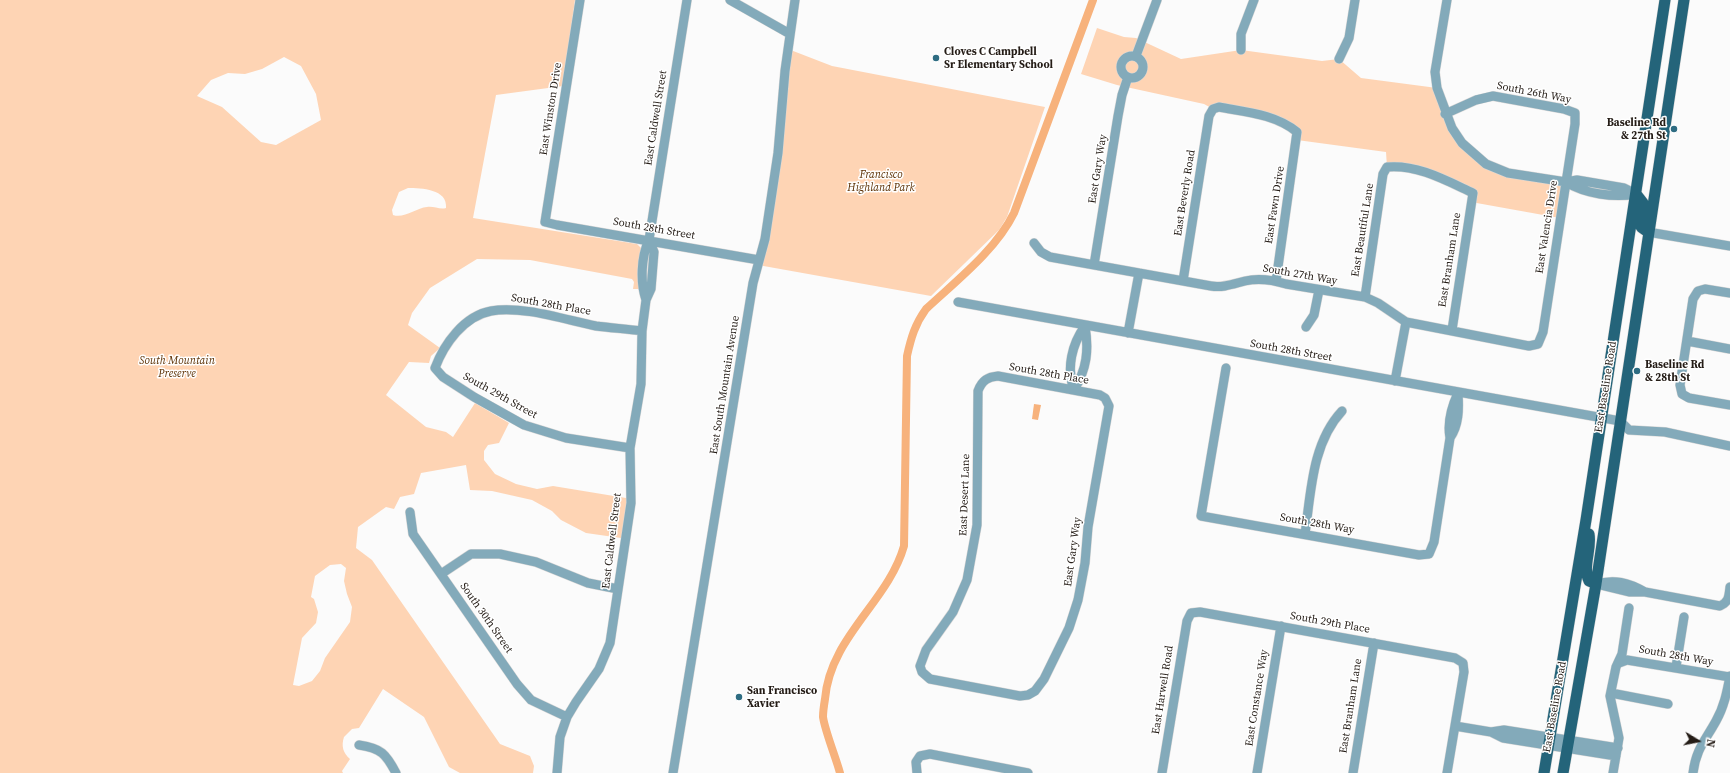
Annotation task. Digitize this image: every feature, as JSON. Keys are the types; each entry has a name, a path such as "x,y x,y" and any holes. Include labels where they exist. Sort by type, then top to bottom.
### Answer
{"main road":[{"name":"East Baseline Road","path":"1544,773 1586,520 1665,0"},
{"name":"East Baseline Road","path":"1564,773 1596,584 1684,0"},
{"path":"1659,45 1676,48"},
{"path":"1628,248 1635,239 1648,232 1641,227 1643,203 1642,199 1636,194 1647,187 1657,175"},
{"path":"1586,520 1590,540 1587,579 1596,584"}],"street":[{"name":"East Winston Drive","path":"545,222 580,0"},
{"name":"East Caldwell Street","path":"557,773 557,758 560,737 567,717 604,660 610,643 631,503 630,448 641,384 642,331 646,300 642,289 647,281 654,252 649,240 687,0"},
{"path":"730,0 790,34"},
{"name":"East South Mountain Avenue","path":"673,773 752,290 765,239 781,132 783,86 795,0"},
{"path":"1136,56 1157,0"},
{"path":"1241,50 1241,34 1254,0"},
{"path":"1339,59 1349,38 1355,0"},
{"path":"1447,0 1435,72 1437,88 1445,114 1462,143 1486,164 1508,173 1566,182 1577,189 1622,196 1636,194"},
{"path":"1136,56 1142,62 1142,72 1135,78 1128,77 1122,69 1122,62 1128,57 1136,56"},
{"name":"East Gary Way","path":"1094,265 1118,116 1122,95 1128,77"},
{"name":"South 26th Way","path":"1445,114 1476,100 1493,96 1557,108 1574,113"},
{"name":"East Fawn Drive","path":"1212,109 1219,107 1262,115 1291,127 1297,132 1276,281"},
{"name":"East Beverly Road","path":"1182,282 1209,116 1212,109"},
{"name":"East Valencia Drive","path":"1538,344 1543,332 1575,124 1574,113"},
{"name":"East Branham Lane","path":"1387,167 1394,166 1425,172 1473,193 1452,330"},
{"name":"East Beautiful Lane","path":"1364,297 1383,174 1387,167"},
{"name":"South 28th Street","path":"545,222 759,260"},
{"path":"1648,232 1730,246"},
{"name":"South 27th Way","path":"1034,243 1041,252 1050,257 1182,282 1219,288 1255,279 1276,281 1364,297 1378,302 1406,322 1530,346 1538,344"},
{"path":"1128,333 1139,273"},
{"path":"1730,293 1705,289 1698,291 1693,299 1680,385 1682,394 1689,398 1730,405"},
{"path":"1306,327 1314,315 1319,290"},
{"name":"South 28th Street","path":"958,302 1620,421"},
{"name":"South 28th Place","path":"435,368 440,355 456,333 474,317 490,311 507,309 597,326 642,331"},
{"path":"1395,381 1406,322"},
{"path":"1074,390 1070,379 1071,356 1078,336 1085,326"},
{"path":"1074,390 1081,378 1087,358 1085,326"},
{"path":"1687,341 1730,349"},
{"path":"1071,356 1087,358"},
{"name":"South 29th Street","path":"435,368 443,377 524,425 566,438 630,448"},
{"name":"South 28th Way","path":"1226,368 1202,516 1418,555 1429,554 1434,542 1450,438 1448,428 1452,406 1458,392"},
{"name":"South 28th Place","path":"985,379 998,376 1100,395 1107,401"},
{"name":"East Desert Lane","path":"985,379 980,384 978,391 977,525 968,574 953,612 921,660 920,666 922,672 930,679 1020,696 1028,695"},
{"name":"East Gary Way","path":"1028,695 1035,691 1044,679 1069,628 1078,600 1085,563 1088,527 1109,412 1107,401"},
{"path":"1305,534 1320,446 1326,431 1342,411"},
{"path":"1620,421 1629,430 1665,432 1730,446"},
{"name":"South 30th Street","path":"410,512 413,534 517,684 531,700 567,717"},
{"path":"440,574 471,554 500,554 536,562 588,583 618,590"},
{"path":"1596,584 1610,580 1625,587 1632,584 1644,592 1720,606 1726,604 1730,587"},
{"path":"1613,773 1619,738 1611,693 1616,667 1619,663 1629,608"},
{"name":"South 29th Place","path":"1191,613 1200,612 1455,658 1463,663 1464,672 1455,726"},
{"name":"East Harwell Road","path":"1162,773 1186,621 1191,613"},
{"path":"1676,667 1684,617"},
{"name":"East Constance Way","path":"1257,773 1281,626"},
{"name":"East Branham Lane","path":"1353,773 1374,643"},
{"name":"South 28th Way","path":"1619,663 1627,660 1730,677"},
{"path":"1693,773 1698,753 1704,738 1716,722 1724,704 1730,677"},
{"path":"1611,693 1668,704"},
{"path":"1447,773 1455,726 1491,732 1504,730 1515,737 1617,752"},
{"path":"359,745 374,747 384,753 396,773"},
{"path":"917,773 916,762 920,756 930,754 1028,773"}],"green space":[{"name":"South Mountain Preserve","path":"0,0 575,0 563,86 496,95 473,218 637,244 641,248 639,289 633,289 634,282 632,279 530,260 477,259 430,288 412,313 408,325 440,348 431,356 429,363 409,362 386,395 426,427 446,432 453,437 475,403 509,423 499,443 488,445 484,451 484,460 495,474 516,484 537,489 553,486 626,498 626,516 621,538 586,533 561,520 552,511 532,500 492,491 470,490 466,465 421,473 414,494 400,497 394,509 386,507 358,527 356,548 372,560 500,744 530,756 534,766 533,773 460,773 449,767 424,717 383,689 359,728 352,729 344,737 343,749 350,759 342,771 343,773 0,773","holes":["284,57 301,66 316,94 321,120 276,145 261,142 222,107 197,96 211,80 228,73 245,74 262,69","408,188 420,188 433,191 443,197 446,208 441,209 427,207 401,216 393,215 392,210 399,192","341,564 346,568 344,581 352,607 350,622 325,658 320,671 312,681 299,686 293,685 302,638 316,623 318,612 314,599 311,597 315,576 330,565"]},
{"path":"1097,28 1124,37 1136,38 1181,59 1241,50 1322,61 1339,59 1361,78 1437,88 1452,128 1486,164 1566,182 1560,218 1471,202 1472,193 1438,176 1387,167 1386,152 1297,140 1297,132 1262,115 1213,109 1204,104 1117,85 1081,74"},
{"name":"Francisco Highland Park","path":"788,49 832,66 1045,107 1007,217 999,230 931,296 758,265 765,239"}],"shaded area":[{"path":"1034,404 1041,405 1038,420 1032,419"}],"waterway":[{"path":"840,773 824,723 823,715 825,701 829,677 837,657 848,638 886,585 904,546 907,356 912,337 916,326 926,309 986,252 997,240 1014,213 1093,0"}],"place":[{"name":"Cloves C Campbell Sr Elementary School","path":"936,58"},
{"name":"Baseline Rd & 27th St","path":"1674,129"},
{"name":"Baseline Rd & 28th St","path":"1637,371"},
{"name":"San Francisco Xavier","path":"739,697"}]}
